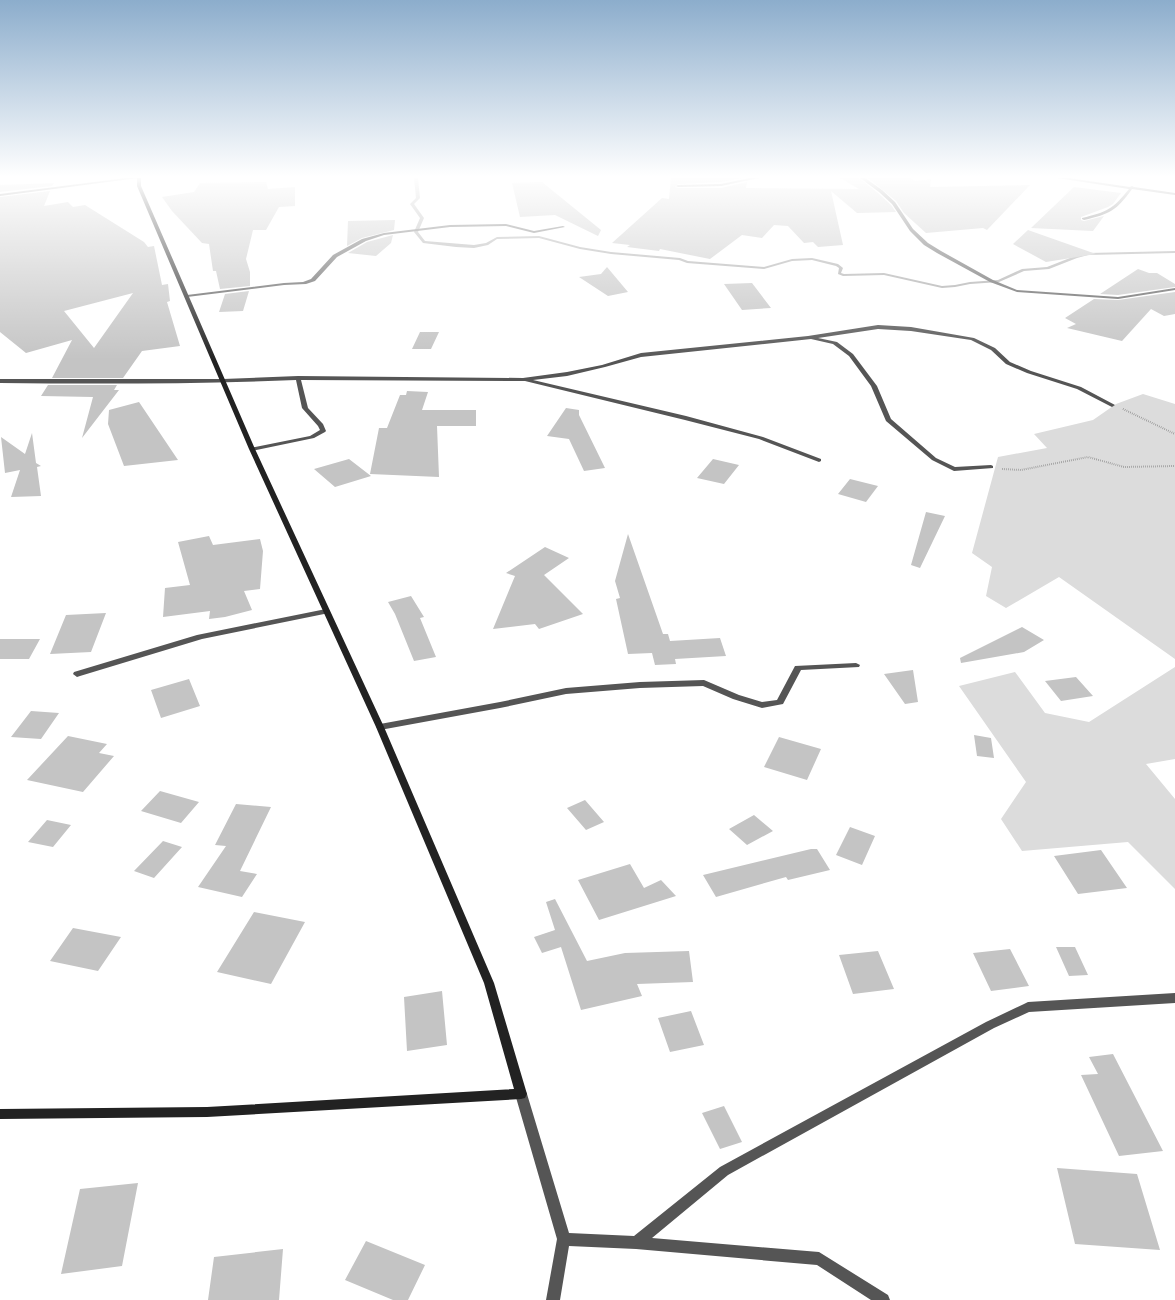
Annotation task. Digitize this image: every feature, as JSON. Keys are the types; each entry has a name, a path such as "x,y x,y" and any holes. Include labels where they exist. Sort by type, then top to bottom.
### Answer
{"street":[{"path":"162,239 252,449 380,727 489,983 520,1094 564,1239 553,1300"},
{"path":"187,296 284,284 304,283 313,280 335,256 369,239"},
{"path":"921,239 928,246 980,275 989,282 1017,291 1118,298 1175,289"},
{"path":"0,381 223,381 298,378 523,380 567,374 603,366 641,355 701,348 734,347 808,338 878,327 911,329 972,339 993,349 1008,363 1035,374 1079,388 1112,405"},
{"path":"808,338 835,343 851,355 874,386 888,420 934,459 954,469 992,468"},
{"path":"252,449 312,437 323,431 321,426 305,408 298,378"},
{"path":"523,380 686,418 761,438 820,460"},
{"path":"78,674 200,637 326,610"},
{"path":"380,727 500,705 566,691 640,684 704,683 736,697 762,705 780,702 798,668 856,665"},
{"path":"636,1243 724,1171 990,1025 1028,1007 1175,998"},
{"path":"0,1114 207,1112 520,1094"},
{"path":"564,1239 636,1243 819,1259 883,1300"}],"path":[{"path":"1112,405 1140,416 1175,434"},
{"path":"992,468 1021,470 1088,457 1124,467 1175,466"}],"shaded area":[{"path":"1143,394 1175,404 1175,659 1059,577 1006,608 986,596 992,567 972,553 998,457 1047,448 1034,434 1093,420 1116,404"},
{"path":"1175,667 1175,759 1146,764 1175,799 1175,889 1128,842 1022,851 1001,819 1026,782 959,686 1015,672 1045,713 1089,722"}],"building":[{"path":"0,239 139,239 148,247 154,246 162,285 168,284 170,301 167,302 180,346 142,351 123,378 52,378 72,340 26,353 0,332","holes":["133,293 94,348 64,311"]},
{"path":"198,239 251,239 246,259 250,272 250,286 220,289 216,271 213,271 209,244 202,243"},
{"path":"347,239 361,239 347,246"},
{"path":"379,239 392,239 391,243 376,256 348,253 367,242"},
{"path":"617,239 737,239 710,259 660,249 659,251 627,247 630,245 612,243"},
{"path":"800,239 842,239 843,245 818,247 813,242 804,243"},
{"path":"1019,239 1053,239 1096,254 1046,262 1013,244"},
{"path":"607,267 628,292 608,296 579,277 601,274"},
{"path":"1138,269 1149,273 1157,273 1175,284 1175,287 1118,295 1100,294"},
{"path":"752,283 771,308 742,310 724,284"},
{"path":"249,291 243,311 219,312 225,294"},
{"path":"1175,292 1175,314 1164,316 1151,309 1122,341 1067,328 1076,324 1065,318 1094,299 1118,300"},
{"path":"420,332 439,332 431,349 412,349"},
{"path":"48,385 117,385 114,390 119,390 82,438 93,397 41,396"},
{"path":"407,391 428,392 422,410 476,410 476,426 437,426 439,477 370,474 379,428 387,428 400,395 406,395"},
{"path":"139,402 178,460 124,466 108,424 109,410"},
{"path":"566,408 579,410 579,415 605,468 584,471 569,439 547,436"},
{"path":"32,433 36,463 41,466 37,467 41,496 11,497 20,470 5,473 1,437 25,454"},
{"path":"349,459 371,476 335,487 314,469"},
{"path":"713,459 739,465 724,484 697,478"},
{"path":"850,479 878,486 866,502 838,494"},
{"path":"926,512 945,516 920,568 911,565"},
{"path":"628,534 663,634 668,634 670,641 720,638 726,656 675,659 676,664 655,665 652,653 628,654 616,599 620,598 615,581"},
{"path":"209,536 213,545 260,539 263,551 260,589 244,591 252,610 225,617 209,619 210,611 163,617 165,588 190,585 178,542"},
{"path":"545,547 569,558 544,575 583,614 539,629 535,624 493,629 515,576 506,573"},
{"path":"411,596 424,617 420,618 436,657 414,661 395,614 388,602"},
{"path":"106,613 91,652 50,654 66,615"},
{"path":"1022,627 1044,640 1024,652 961,663 960,658"},
{"path":"0,639 40,639 29,659 0,659"},
{"path":"913,670 918,702 905,704 884,674"},
{"path":"1076,677 1093,696 1061,701 1045,681"},
{"path":"189,679 200,706 161,718 151,690"},
{"path":"31,711 59,713 41,739 11,737"},
{"path":"974,735 991,738 994,758 977,756"},
{"path":"68,736 107,744 99,753 114,756 83,792 27,780"},
{"path":"779,737 821,749 807,780 764,767"},
{"path":"160,791 199,802 181,823 141,811"},
{"path":"585,800 604,822 586,830 567,808"},
{"path":"236,804 271,807 240,871 257,874 242,897 198,887 226,846 215,845"},
{"path":"754,815 773,831 747,845 729,829"},
{"path":"47,820 71,825 53,847 28,842"},
{"path":"850,827 875,836 862,865 836,855"},
{"path":"163,841 182,847 154,878 134,871"},
{"path":"811,849 817,849 830,870 788,880 786,877 716,897 703,875"},
{"path":"1101,850 1127,888 1078,894 1054,856"},
{"path":"630,864 644,888 661,880 676,896 599,920 578,880"},
{"path":"555,899 587,961 625,953 689,951 693,982 637,984 642,996 581,1010 561,947 542,953 534,937 555,930 546,902"},
{"path":"254,912 305,922 271,984 217,972"},
{"path":"73,928 121,937 98,971 50,961"},
{"path":"1056,947 1075,947 1088,975 1069,976"},
{"path":"1010,949 1029,986 991,991 973,953"},
{"path":"878,951 894,989 853,994 839,955"},
{"path":"442,991 447,1045 407,1051 404,997"},
{"path":"691,1011 704,1045 670,1052 658,1018"},
{"path":"1113,1054 1163,1151 1119,1156 1081,1075 1098,1074 1089,1057"},
{"path":"724,1106 742,1142 720,1149 702,1113"},
{"path":"1057,1168 1137,1174 1160,1250 1075,1244"},
{"path":"138,1183 122,1266 61,1274 80,1189"},
{"path":"366,1241 425,1265 408,1300 393,1300 345,1280"},
{"path":"283,1249 279,1300 208,1300 214,1257"}],"waterway":[{"path":"421,239 424,242 456,246 482,246 495,239"},
{"path":"545,239 580,248 611,253 680,259 687,262 764,268 792,260 812,259 837,265 841,268 839,273 843,275 884,274 942,287 999,281 1023,270 1048,268 1088,254 1175,252"}]}
